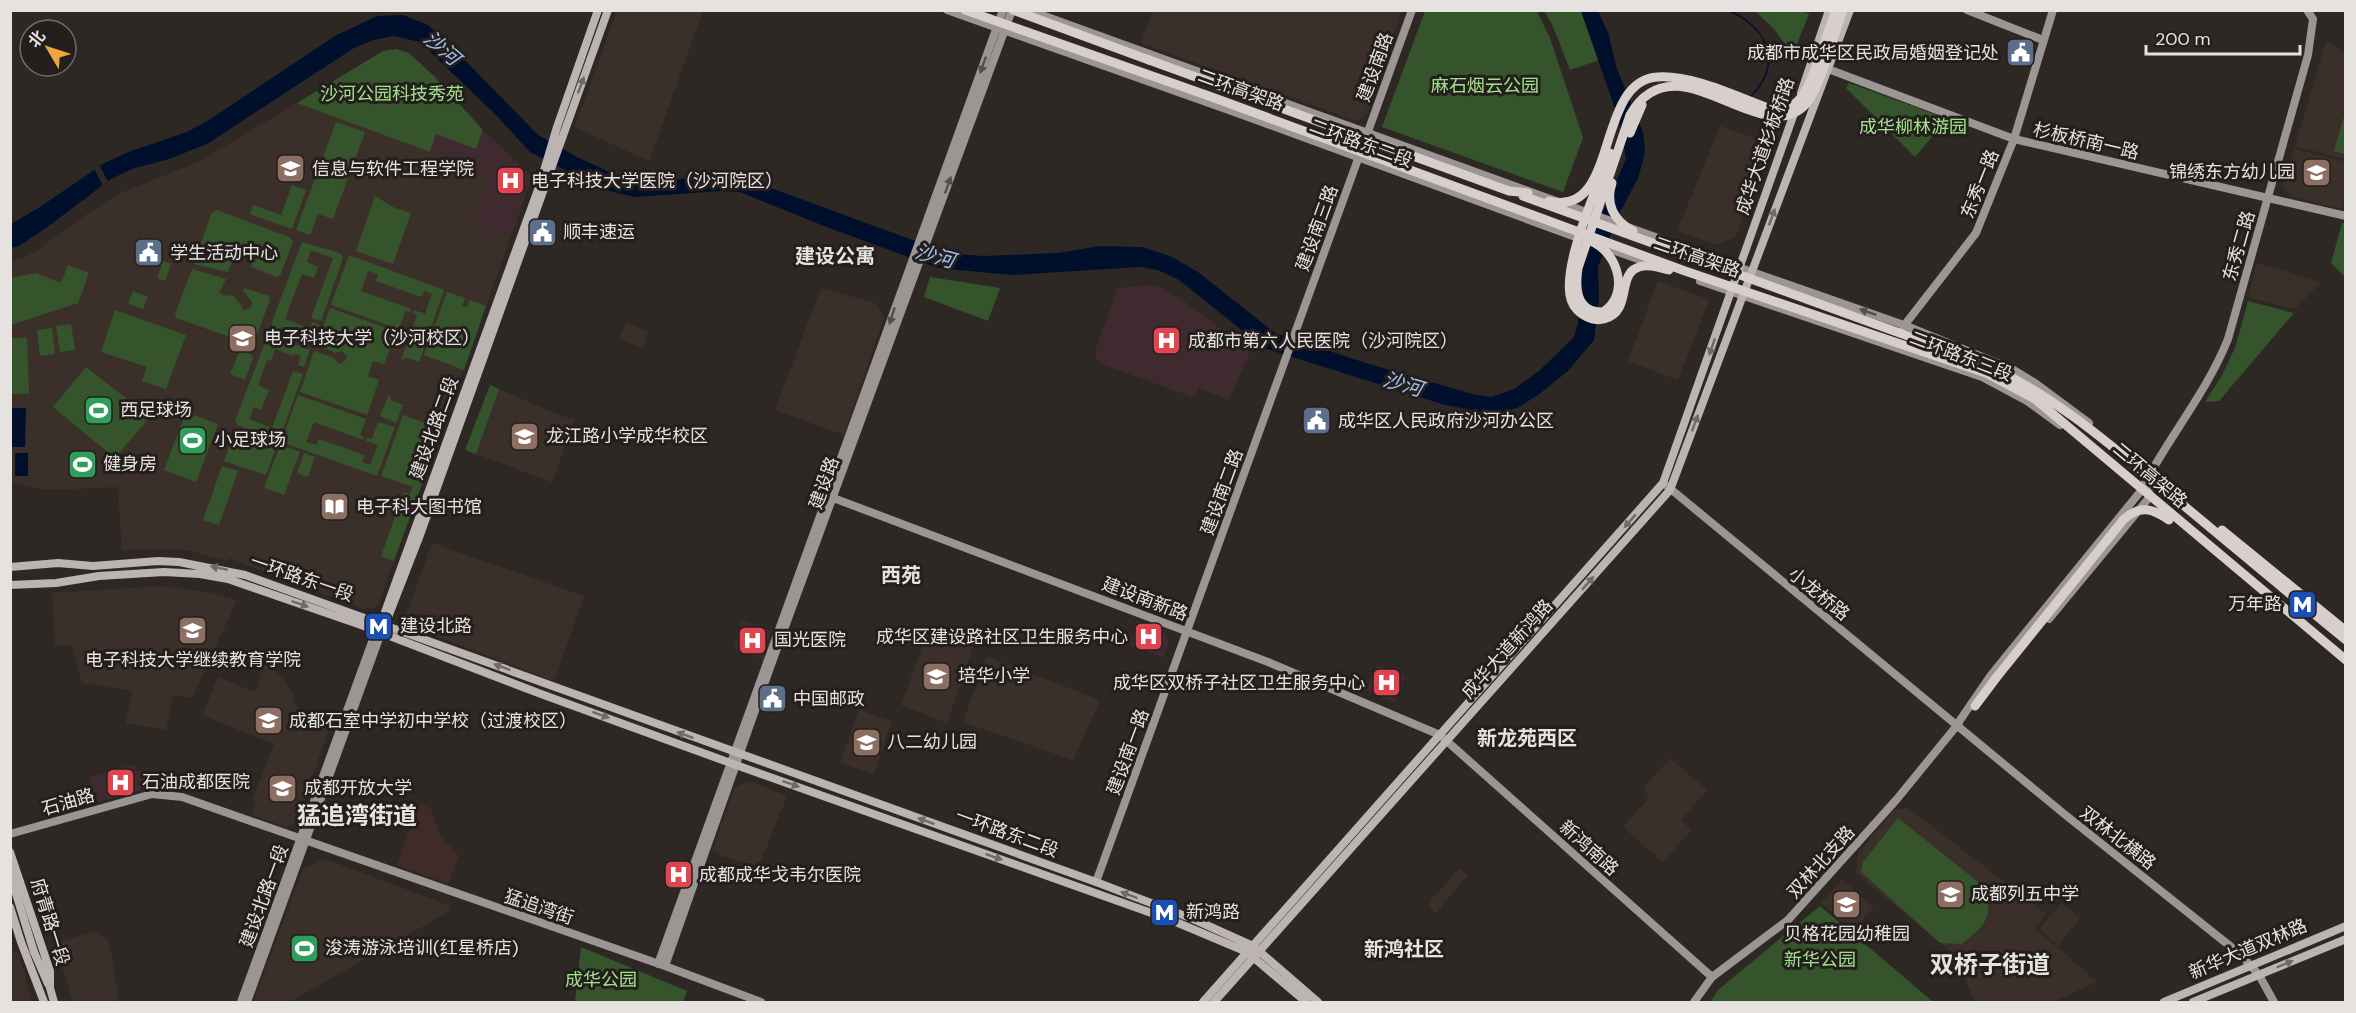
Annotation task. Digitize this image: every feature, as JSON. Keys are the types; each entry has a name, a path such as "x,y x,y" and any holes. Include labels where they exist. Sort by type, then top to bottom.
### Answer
{"highway":[{"name":"二环高架路","path":"965,10 1209,96 1684,271 2004,381 2035,399 2346,661"},
{"name":"二环高架路","path":"1013,10 1985,364 2035,389 2064,409 2146,472 2346,639"},
{"path":"1684,271 1645,265 1637,267 1628,276 1623,300 1618,308 1608,318 1599,320 1584,316 1577,310 1570,294 1570,276 1576,248 1629,103 1641,88 1649,84 1687,79 1773,109 1792,106 1801,99 1809,86 1836,10"},
{"path":"1509,190 1525,192 1560,203 1579,198 1590,187 1627,95 1644,79 1658,76 1772,116 1791,115 1811,97 1843,10"},
{"path":"1568,228 1585,238 1590,241 1596,243 1608,251 1616,265 1616,297 1609,308 1603,312 1588,310 1578,298 1576,282 1584,248 1588,237 1592,226 1613,162 1635,105 1651,90 1673,82"},
{"path":"1662,246 1630,230 1618,220 1610,205 1609,193 1640,108 1650,96 1673,82"},
{"path":"2146,472 2171,487 2346,631"},
{"path":"1975,706 2124,519 2132,512 2141,508 2158,512 2204,542"}],"main road":[{"path":"558,139 598,10"},
{"path":"558,139 608,10"},
{"name":"成华大道杉板桥路","path":"1731,291 1829,10"},
{"name":"成华大道杉板桥路","path":"1752,272 1850,10"},
{"name":"建设北路二段","path":"381,628 558,139"},
{"name":"成华大道新鸿路","path":"1214,1002 1254,952 1667,487 1752,272"},
{"name":"成华大道新鸿路","path":"1667,487 1731,291"},
{"name":"一环路东一段","path":"12,576 158,561 204,565 245,575 350,617"},
{"name":"一环路东一段","path":"12,576 99,576 164,572 200,574 228,579 350,617 737,754"},
{"name":"一环路东一段","path":"381,628 541,694 733,764"},
{"name":"一环路东二段","path":"737,754 1096,882 1192,919 1254,952"},
{"name":"一环路东二段","path":"733,764 1171,920 1254,952"},
{"name":"府青路一段","path":"10,852 50,971 50,988 54,1002"},
{"path":"10,874 32,952 38,984"},
{"path":"10,885 32,952 50,988"},
{"name":"府青路一段","path":"10,907 44,1002"},
{"name":"新华大道双林路","path":"2164,1002 2346,926"},
{"name":"新华大道双林路","path":"2193,1002 2346,939"},
{"path":"1254,952 1306,1002"},
{"path":"1254,952 1318,1002"},
{"name":"成华大道新鸿路","path":"1203,1002 1254,952"}],"street":[{"name":"二环路东二段","path":"947,10 1583,240 1731,291"},
{"name":"建设路","path":"661,965 831,497 920,264 1000,30 1003,10"},
{"name":"建设路","path":"831,497 919,238 1000,30 1013,10"},
{"name":"二环路东二段","path":"1028,10 1752,272"},
{"name":"建设南路","path":"1367,134 1412,10"},
{"path":"1967,10 2043,40"},
{"name":"东秀一路","path":"1889,345 1976,233 2014,139 2053,10"},
{"name":"东秀二路","path":"1956,726 1991,675 2140,492 2146,472 2207,386 2228,339 2308,55 2313,19 2308,11"},
{"name":"杉板桥南一路","path":"1828,69 2014,139 2346,216"},
{"name":"建设南三路","path":"1285,364 1367,134"},
{"name":"二环路东三段","path":"1752,272 1904,325 1987,357 2024,375 2072,409 2146,472"},
{"name":"二环路东三段","path":"1731,291 1982,377 2014,393 2059,424 2346,661"},
{"name":"建设南二路","path":"1187,631 1285,364"},
{"path":"1956,726 2000,681 2148,498 2146,472"},
{"name":"小龙桥路","path":"1667,487 1956,726"},
{"name":"建设南新路","path":"831,497 1268,662 1443,738"},
{"name":"建设北路一段","path":"247,1002 381,628"},
{"name":"建设南一路","path":"1096,882 1187,631"},
{"name":"双林北横路","path":"1956,726 2084,831 2218,936 2252,966 2274,1002"},
{"name":"双林北支路","path":"1694,1002 1712,977 1788,920 1897,799 1956,726"},
{"name":"新鸿南路","path":"1443,738 1712,977"},
{"name":"石油路","path":"10,834 152,794 191,800 304,839"},
{"name":"建设北路一段","path":"241,1002 304,839"},
{"name":"猛追湾街","path":"304,839 761,1002"}],"shaded area":[{"path":"1395,10 1401,12 1366,116 1356,121 1141,43 1153,11"},
{"path":"617,11 703,11 649,161 575,127"},
{"path":"2326,41 2345,52 2345,159 2295,146"},
{"name":"电子科技大学（沙河校区）","path":"297,103 491,174 473,223 511,237 378,605 373,609 364,607 363,609 229,558 227,561 187,550 122,550 118,487 48,490 12,483 10,261 21,259 35,252 116,195 200,161"},
{"path":"1720,126 1769,143 1736,236 1717,245 1677,231"},
{"name":"电子科技大学医院（沙河院区）","path":"483,130 532,177 511,237 473,223 491,174 430,152 436,134 476,149"},
{"name":"锦绣东方幼儿园","path":"2294,149 2345,162 2345,193 2342,209 2294,197 2284,189 2283,183"},
{"path":"2257,263 2321,282 2294,309 2248,297"},
{"path":"1658,281 1709,300 1678,380 1628,361"},
{"name":"成都市第六人民医院（沙河院区）","path":"1159,286 1184,301 1250,352 1229,400 1199,388 1195,398 1099,363 1095,356 1097,345 1118,288"},
{"path":"821,288 875,303 884,317 844,435 775,410"},
{"path":"626,322 649,331 643,348 619,339"},
{"name":"龙江路小学成华校区","path":"499,389 552,412 571,419 575,418 552,482 476,454"},
{"path":"432,543 584,596 555,678 551,680 403,623"},
{"path":"163,586 212,593 237,600 192,698 173,695 166,730 126,723 132,691 82,683 72,646 55,646 52,593"},
{"name":"国光医院","path":"742,620 771,631 763,659 734,648"},
{"name":"成华区建设路社区卫生服务中心","path":"1138,621 1164,632 1169,643 1163,658 1129,645"},
{"name":"培华小学","path":"928,631 973,647 947,723 901,705"},
{"path":"987,657 1100,700 1073,760 963,722"},
{"name":"成都石室中学初中学校（过渡校区）","path":"265,663 282,677 293,694 294,705 330,726 296,823 286,827 252,815 256,802 252,800 274,744 202,715 218,677 255,692"},
{"name":"成华区双桥子社区卫生服务中心","path":"1377,665 1405,677 1394,702 1366,690"},
{"name":"八二幼儿园","path":"859,710 892,721 874,774 840,763"},
{"path":"1670,758 1707,790 1681,820 1691,830 1663,862 1623,827 1649,798 1644,788"},
{"name":"石油成都医院","path":"136,764 137,771 152,771 151,787 97,802 89,777"},
{"path":"750,781 787,796 761,861 757,865 750,866 712,851 735,787"},
{"path":"419,803 431,809 440,835 459,856 448,884 397,865"},
{"name":"成都列五中学","path":"1908,808 2046,914 2035,928 2097,982 2053,1002 1975,1002 1957,959 1949,950 1856,873 1858,854 1894,810"},
{"path":"325,859 448,905 450,911 289,1002 253,1002 303,869"},
{"path":"1460,868 1468,875 1435,914 1429,906 1431,900"},
{"name":"贝格花园幼稚园","path":"1842,879 1874,907 1853,931 1821,903"},
{"path":"2061,903 2080,918 2058,946 2039,929"},
{"path":"93,932 109,940 119,1002 73,1002 55,943"},
{"path":"14,951 19,954 32,1002 11,1002 11,953"}],"green space":[{"name":"麻石烟云公园","path":"1425,11 1537,11 1550,38 1583,138 1563,192 1382,127"},
{"path":"1544,11 1581,11 1599,60 1570,70 1552,24"},
{"path":"1755,11 1801,11 1809,14 1793,54 1773,28"},
{"name":"沙河公园科技秀苑","path":"396,49 409,53 434,76 483,130 476,149 436,134 430,152 297,103 383,51"},
{"name":"成华柳林游园","path":"1849,83 1946,120 1915,157 1846,88"},
{"path":"2346,113 2345,154 2334,151"},
{"path":"336,122 365,132 333,219 318,214 310,235 296,230"},
{"path":"292,185 306,190 292,229 250,214 253,205 281,215"},
{"path":"375,196 395,208 411,213 393,264 356,251"},
{"path":"217,210 289,237 293,242 280,276 276,277 252,267 251,265 268,248 254,243 233,260 228,272 194,264 211,214"},
{"path":"2342,223 2345,224 2345,277 2331,263"},
{"path":"302,242 340,253 343,258 321,321 311,318 333,258 311,250 307,262 318,267 314,278 302,274 285,319 304,326 303,330 308,332 312,322 319,325 311,343 273,331 272,322"},
{"path":"349,255 444,290 427,340 411,333 417,315 413,313 414,310 425,314 432,294 424,291 421,297 376,281 378,274 368,271 361,291 411,309 410,312 405,311 399,329 331,305"},
{"path":"163,261 171,264 165,281 157,278"},
{"path":"68,265 89,273 78,303 11,325 11,278 36,273 61,283"},
{"path":"192,269 226,279 219,293 227,296 233,295 243,311 251,307 252,302 243,291 244,288 269,296 270,299 255,341 250,344 176,318 175,314"},
{"path":"930,277 1000,288 988,321 924,297"},
{"path":"133,291 148,297 143,309 128,304"},
{"path":"447,292 465,298 462,306 467,307 470,300 486,306 464,370 424,355"},
{"path":"2248,301 2294,313 2219,401 2205,402 2221,377 2235,348"},
{"path":"330,308 397,332 384,364 373,361 368,376 379,380 367,415 300,392 314,351 334,358 339,364 346,360 347,356 342,351 336,353 316,345"},
{"path":"115,310 186,335 166,389 142,381 147,367 101,352"},
{"path":"71,324 75,350 60,352 56,326"},
{"path":"52,328 55,354 40,356 37,330"},
{"path":"267,337 310,350 304,367 298,365 301,356 295,354 294,356 275,349 271,361 267,360 258,385 269,390 261,410 254,407 249,419 272,428 293,371 303,374 279,440 237,425 235,421"},
{"path":"409,337 426,343 419,362 407,358 401,360"},
{"path":"11,338 27,338 29,394 11,394"},
{"path":"243,351 253,358 245,380 230,374 238,354"},
{"name":"西足球场","path":"86,367 149,418 115,458 53,407"},
{"path":"490,385 499,389 476,454 465,450"},
{"path":"389,394 391,400 403,405 396,423 380,416"},
{"path":"298,395 366,419 360,435 364,437 363,440 314,422 306,442 316,445 319,439 364,455 362,462 370,465 378,445 366,441 367,438 372,439 378,422 395,427 377,476 281,442"},
{"path":"186,412 218,424 196,482 164,470"},
{"path":"403,415 442,429 394,561 381,556 404,492 410,494 413,487 381,476"},
{"path":"235,430 277,445 266,475 224,461"},
{"path":"280,445 300,452 284,495 264,488"},
{"path":"304,453 315,457 308,477 297,473"},
{"path":"222,466 238,471 219,525 203,520"},
{"path":"1898,818 1987,889 1988,908 1985,921 1962,944 1940,943 1861,872 1863,862"},
{"name":"新华公园","path":"1820,906 1932,1002 1710,1002 1719,989"},
{"name":"成华公园","path":"581,947 687,991 683,1002 575,1002"}],"water":[{"name":"沙河","path":"1581,11 1598,11 1608,32 1617,69 1643,132 1645,149 1643,161 1638,178 1620,212 1598,267 1599,298 1594,340 1568,371 1538,395 1517,408 1494,414 1445,405 1264,348 1179,280 1158,270 1140,267 1011,275 938,268 740,192 721,191 635,197 605,190 530,152 495,114 420,42 394,36 373,40 354,48 207,144 169,159 132,169 111,179 46,228 19,246 11,248 11,224 103,164 128,152 187,132 209,120 335,36 377,16 403,15 428,25 538,135 616,175 634,181 657,183 715,173 746,179 937,249 958,254 983,256 1058,253 1100,246 1142,247 1170,256 1198,272 1275,333 1366,363 1472,394 1491,397 1514,389 1539,371 1574,337 1578,323 1580,269 1626,159 1619,120"},
{"path":"10,408 26,408 25,447 11,447"},
{"path":"15,453 28,453 28,476 15,476"}],"pier":[{"path":"98,163 109,183 103,186 93,166"}],"waterway":[{"path":"1727,10 1752,26 1761,36 1766,47 1767,71 1751,96"}],"place":[{"name":"成都市成华区民政局婚姻登记处","path":"2020,53"},
{"name":"信息与软件工程学院","path":"291,169"},
{"name":"锦绣东方幼儿园","path":"2316,172"},
{"name":"电子科技大学医院（沙河院区）","path":"510,181"},
{"name":"顺丰速运","path":"542,232"},
{"name":"学生活动中心","path":"149,253"},
{"name":"电子科技大学（沙河校区）","path":"243,338"},
{"name":"成都市第六人民医院（沙河院区）","path":"1167,341"},
{"name":"西足球场","path":"99,410"},
{"name":"成华区人民政府沙河办公区","path":"1317,421"},
{"name":"龙江路小学成华校区","path":"525,436"},
{"name":"小足球场","path":"193,440"},
{"name":"健身房","path":"82,464"},
{"name":"电子科大图书馆","path":"335,507"},
{"name":"万年路","path":"2303,604"},
{"name":"建设北路","path":"379,626"},
{"name":"电子科技大学继续教育学院","path":"193,631"},
{"name":"成华区建设路社区卫生服务中心","path":"1149,637"},
{"name":"国光医院","path":"753,640"},
{"name":"培华小学","path":"937,676"},
{"name":"成华区双桥子社区卫生服务中心","path":"1386,683"},
{"name":"中国邮政","path":"772,699"},
{"name":"成都石室中学初中学校（过渡校区）","path":"268,721"},
{"name":"八二幼儿园","path":"866,742"},
{"name":"石油成都医院","path":"121,782"},
{"name":"成都开放大学","path":"283,788"},
{"name":"成都成华戈韦尔医院","path":"678,875"},
{"name":"成都列五中学","path":"1950,894"},
{"name":"贝格花园幼稚园","path":"1847,905"},
{"name":"新鸿路","path":"1165,912"},
{"name":"浚涛游泳培训(红星桥店)","path":"304,948"}],"district":[{"name":"建设公寓","path":"835,256"},
{"name":"西苑","path":"901,575"},
{"name":"新龙苑西区","path":"1527,738"},
{"name":"猛追湾街道","path":"357,816"},
{"name":"新鸿社区","path":"1404,949"},
{"name":"双桥子街道","path":"1990,965"}]}
